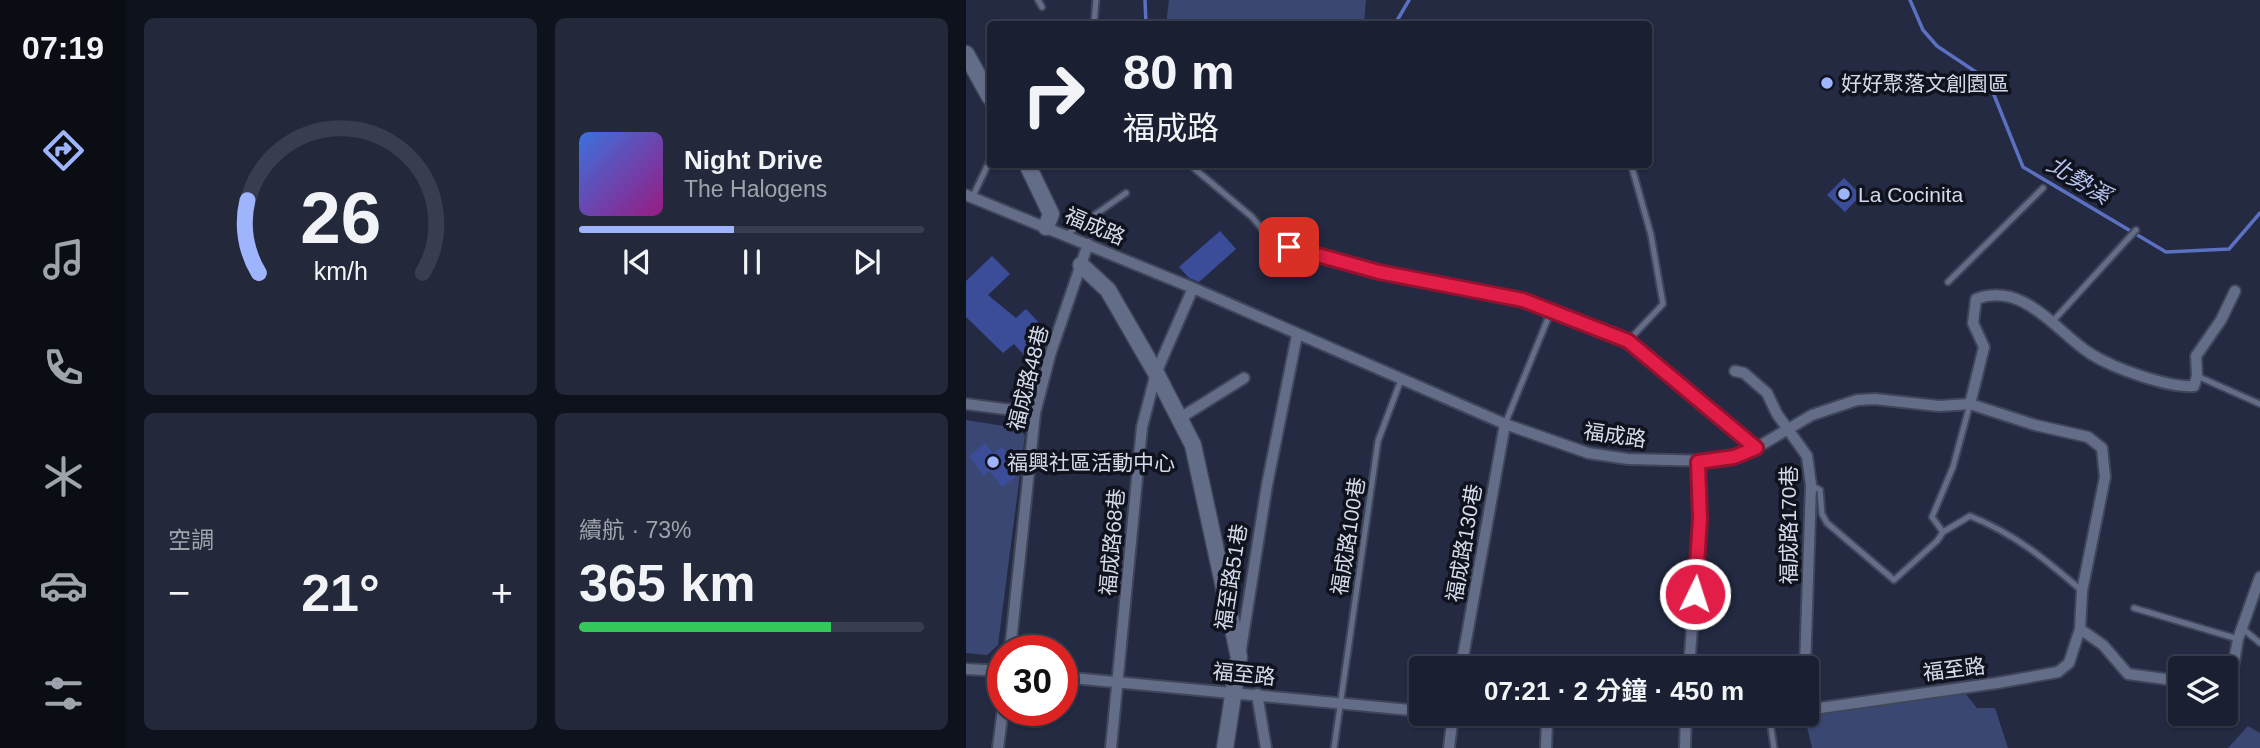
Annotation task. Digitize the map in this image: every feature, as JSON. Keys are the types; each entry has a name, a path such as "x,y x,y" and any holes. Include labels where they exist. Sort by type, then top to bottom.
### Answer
{"street":[{"path":"966,54 987,92"},
{"path":"1029,168 1051,214 1046,227"},
{"name":"福成路","path":"969,197 1193,288 1505,424 1588,453 1628,459 1698,462 1734,457 1791,430 1812,415 1857,400 1910,400 1940,406 1970,404 2035,425 2088,437 2102,448 2105,477 2082,591 2080,629"},
{"name":"福成路48巷","path":"1012,635 1035,413 1050,355 1088,244"},
{"name":"福至路51巷","path":"1081,265 1108,290 1193,444 1240,657"},
{"name":"福成路68巷","path":"1111,748 1142,427 1156,373 1193,288"},
{"path":"1970,404 1984,347 1973,323 1976,299 1996,296 2028,303 2104,362 2180,387 2194,386 2197,376 2196,356 2221,320 2235,291"},
{"name":"福至路51巷","path":"1240,657 1267,485 1297,335"},
{"name":"福成路170巷","path":"1735,371 1756,381 1807,456 1811,485 1805,656"},
{"path":"1180,418 1244,378"},
{"path":"966,404 1035,413"},
{"name":"福成路130巷","path":"1463,656 1505,424"},
{"path":"1690,656 1700,519 1698,462"},
{"path":"2236,656 2240,634 2260,577"},
{"path":"2080,629 2103,645 2129,674 2168,679"},
{"name":"福至路","path":"1819,708 2058,672 2069,663 2080,629"},
{"path":"1225,748 1240,657"},
{"path":"966,669 987,670"},
{"name":"福至路","path":"1078,678 1409,710"},
{"path":"1257,694 1266,748"},
{"path":"998,748 1001,726"},
{"path":"1449,748 1454,726"},
{"path":"1546,748 1547,726"},
{"path":"1685,748 1686,726"}],"lane":[{"path":"1038,0 1042,7"},
{"path":"1094,21 1096,0"},
{"path":"969,197 987,165"},
{"path":"1194,168 1252,217 1272,241 1379,272 1523,300 1628,341 1756,448"},
{"path":"1628,341 1663,304 1651,235 1632,168"},
{"path":"1948,282 2043,188"},
{"path":"1065,235 1126,193"},
{"path":"2053,321 2136,230"},
{"path":"1505,424 1550,311"},
{"path":"2197,376 2260,404"},
{"name":"福成路100巷","path":"1334,748 1378,441 1402,377"},
{"path":"1942,531 1933,517 1953,467 1970,404"},
{"path":"1811,485 1820,490 1822,514 1827,523 1894,580 1937,541 1942,531 1970,516 2002,528 2013,538 2027,544 2082,591"},
{"path":"2134,608 2240,634 2260,643"},
{"path":"1771,726 1774,748"}],"shaded area":[{"path":"1169,0 1366,0 1364,21 1166,21"},
{"path":"966,420 1017,428 1025,435 999,635 987,635 987,655 966,653"},
{"path":"1959,686 1977,708 1995,708 2008,748 1812,748 1807,726 1819,726 1819,715"},
{"path":"2248,726 2260,733 2260,748 2228,748"}],"building":[{"path":"1844,178 1861,195 1845,212 1827,195"},
{"path":"1220,231 1236,249 1199,282 1189,278 1179,267"},
{"path":"992,256 1010,274 988,295 1016,318 1026,309 1048,332 1024,355 1014,344 1003,353 966,317 966,281"},
{"name":"福興社區活動中心","path":"985,443 993,453 1002,447 1018,467 1015,470 1019,474 1002,487 990,471 984,476 969,456"}],"waterway":[{"name":"北勢溪","path":"1145,0 1146,21"},
{"name":"北勢溪","path":"1397,21 1409,0"},
{"name":"北勢溪","path":"1910,0 1923,30 1937,46 1988,80 2023,167 2166,252 2229,249 2260,213"}],"place":[{"name":"好好聚落文創園區","path":"1827,83"},
{"name":"La Cocinita","path":"1844,194"},
{"name":"福興社區活動中心","path":"993,462"}],"route":[{"path":"1289,247 1379,272 1523,300 1628,341 1727,422 1756,448 1734,457 1698,462 1700,519 1695,594"}]}
